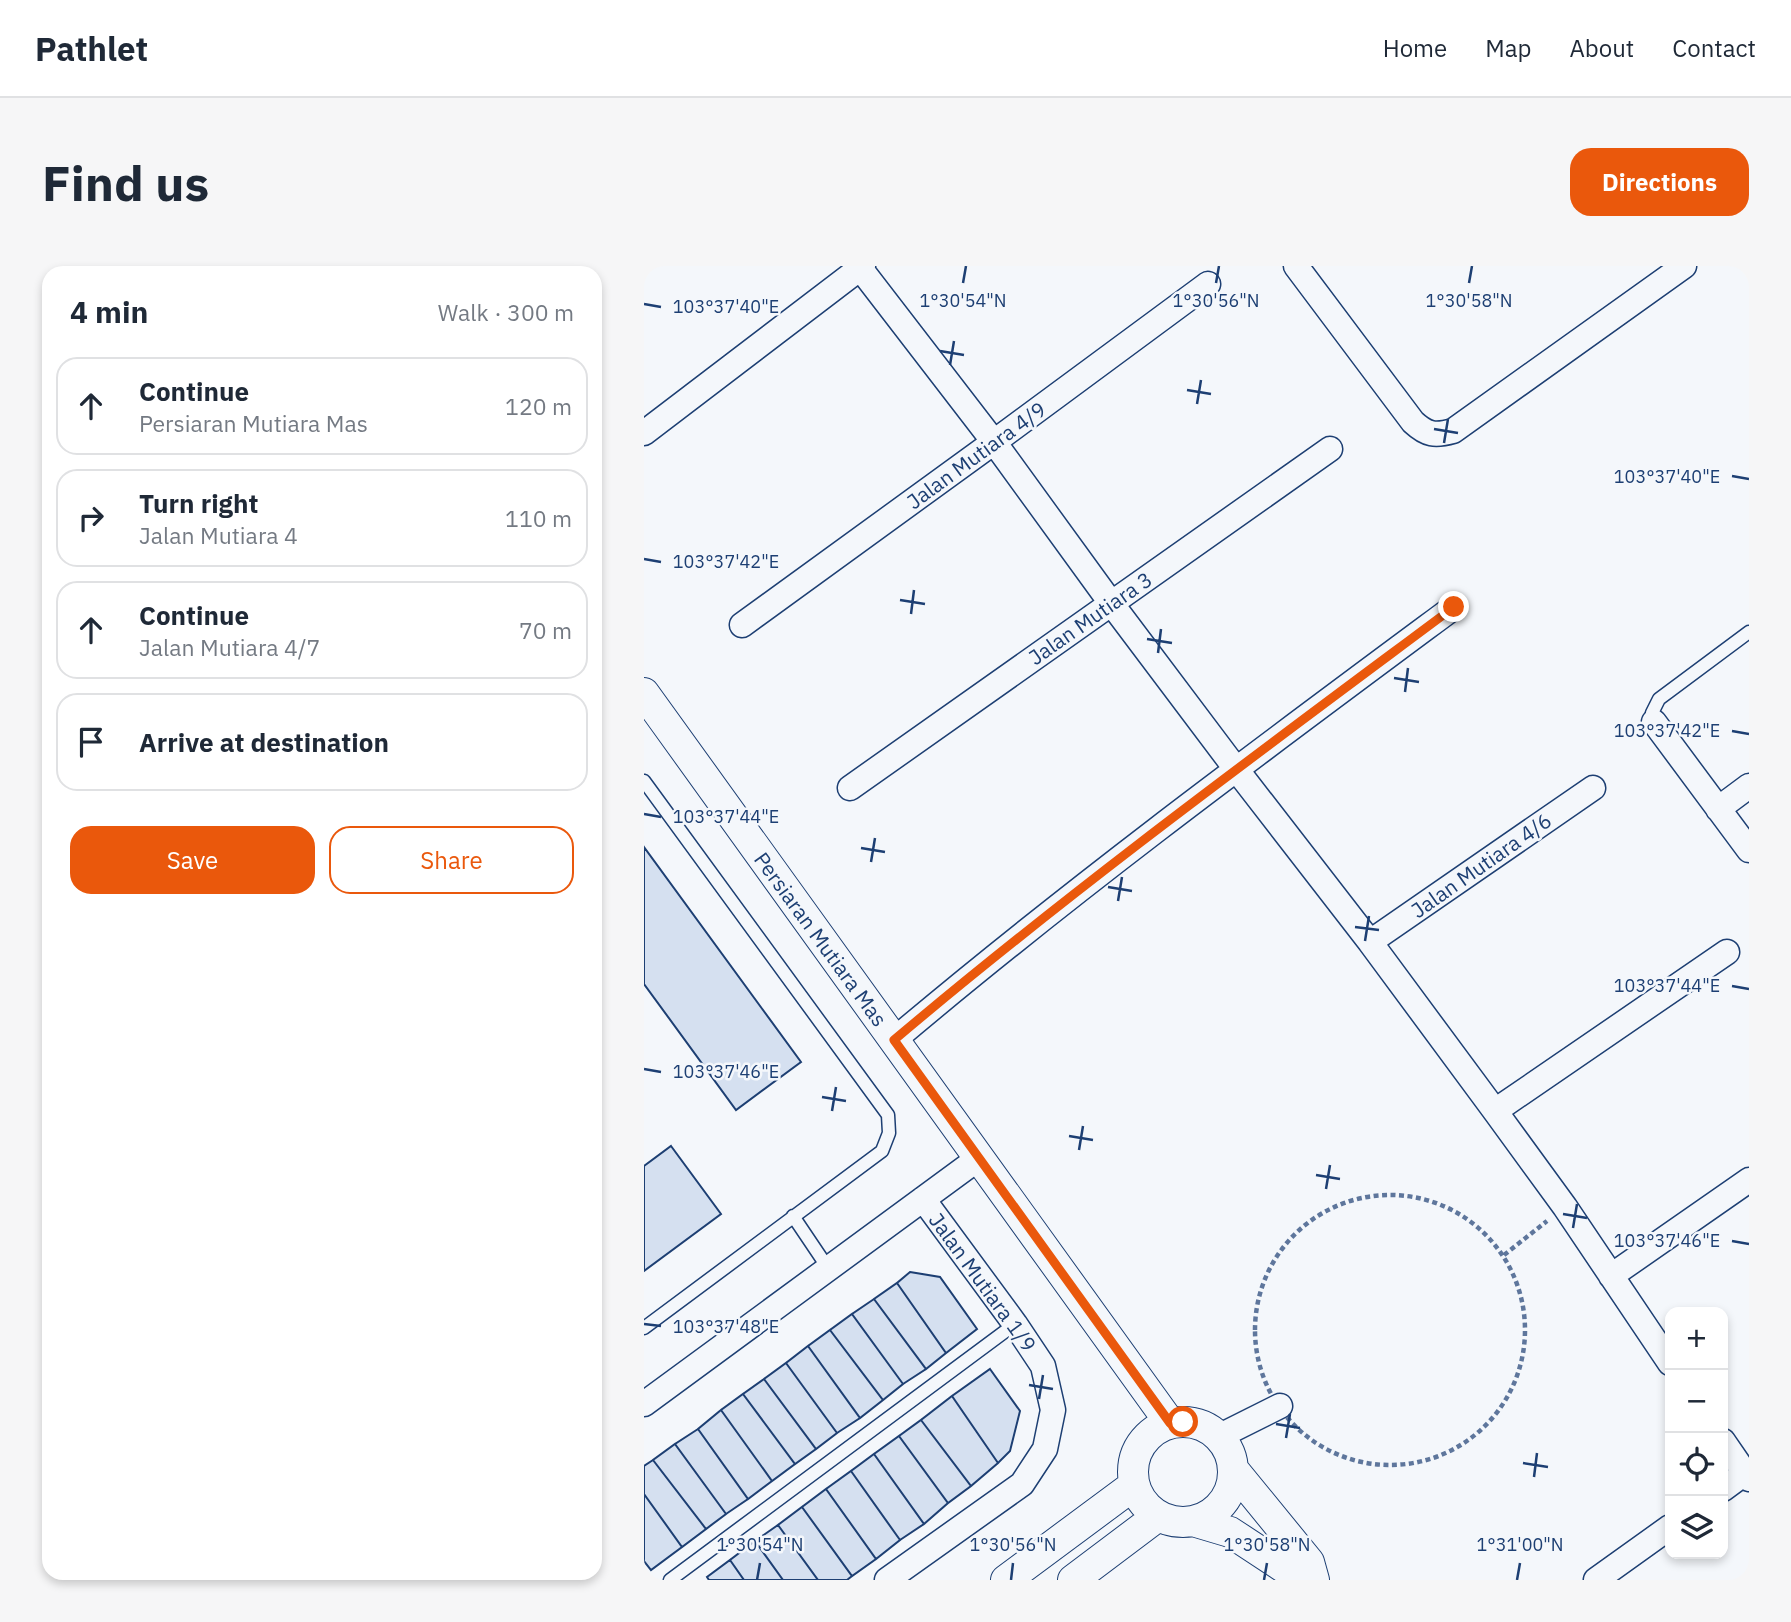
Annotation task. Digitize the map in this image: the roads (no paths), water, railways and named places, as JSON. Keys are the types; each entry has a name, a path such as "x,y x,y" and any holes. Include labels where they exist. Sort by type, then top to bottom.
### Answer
{"street":[{"path":"1302,268 1413,422 1422,430 1438,435 1453,430 1684,266"},
{"path":"644,433 862,267 1111,603 1370,942 1495,1111 1565,1207 1665,1356"},
{"name":"Jalan Mutiara 4/9","path":"742,625 1208,284"},
{"name":"Jalan Mutiara 3","path":"850,788 1330,449"},
{"path":"894,1040 967,978 1236,769 1454,607"},
{"name":"Persiaran Mutiara Mas","path":"644,693 1170,1423"},
{"path":"1654,722 1749,850"},
{"path":"1718,809 1749,786"},
{"name":"Jalan Mutiara 4/6","path":"1370,942 1593,788"},
{"path":"1495,1111 1727,952"},
{"path":"644,1404 979,1158"},
{"path":"1611,1276 1749,1180"},
{"name":"Jalan Mutiara 1/9","path":"887,1580 1022,1484 1045,1449 1053,1410 1043,1366 923,1199"},
{"path":"1218,1437 1280,1406"},
{"path":"1193,1521 1206,1516 1226,1497 1233,1469 1231,1457 1218,1437 1208,1428 1196,1423 1170,1423 1147,1436 1134,1459 1134,1485 1148,1508 1169,1521 1193,1521 1230,1532 1303,1580"},
{"path":"1728,1448 1748,1474 1728,1486"},
{"path":"1233,1469 1309,1562 1314,1580"},
{"path":"1006,1580 1134,1485"},
{"path":"1073,1580 1158,1516"},
{"path":"1596,1580 1665,1531"}],"lane":[{"path":"1654,722 1652,713 1659,699 1749,632"},
{"path":"644,781 888,1115 889,1133 882,1151 644,1328"},
{"path":"793,1216 828,1268"},
{"path":"670,1580 1015,1324"}]}
